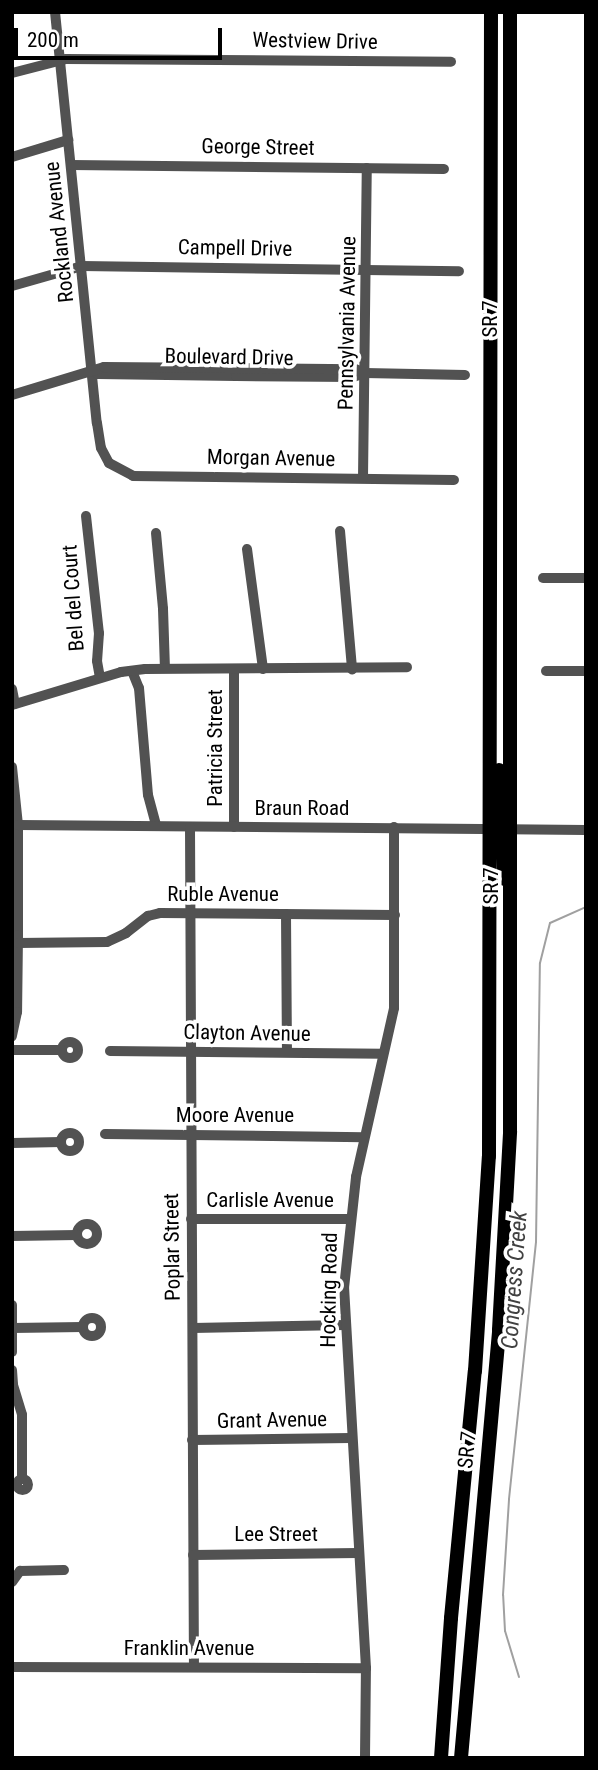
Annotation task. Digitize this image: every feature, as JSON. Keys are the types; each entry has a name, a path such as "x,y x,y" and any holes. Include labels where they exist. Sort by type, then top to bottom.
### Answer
{"highway":[{"name":"SR 7","path":"461,1758 504,1268 510,1131 512,953 491,705 491,12"},
{"name":"SR 7","path":"441,1758 488,1194 501,829 510,12"}],"street":[{"name":"Rockland Avenue","path":"55,12 101,448"},
{"name":"Westview Drive","path":"12,74 59,61 451,62"},
{"path":"12,158 68,140"},
{"name":"George Street","path":"71,165 444,169"},
{"name":"Pennsylvania Avenue","path":"363,478 367,168"},
{"name":"Campell Drive","path":"12,286 82,266 459,271"},
{"name":"Boulevard Drive","path":"12,395 93,371 99,374 244,376 353,377 365,373 465,375"},
{"name":"Morgan Avenue","path":"101,448 116,470 133,476 454,480"},
{"name":"Bel del Court","path":"86,516 99,633 97,661 100,678"},
{"path":"340,531 352,669"},
{"path":"156,533 164,619 164,668"},
{"path":"247,549 263,669"},
{"path":"542,578 586,578"},
{"path":"12,689 13,705 132,671 164,668 407,667"},
{"name":"Patricia Street","path":"234,669 234,827"},
{"path":"132,671 139,688 148,795 156,824"},
{"path":"546,671 586,671"},
{"path":"12,767 18,825 17,1015 12,1036"},
{"name":"Braun Road","path":"18,825 156,824 190,827 586,830"},
{"name":"Poplar Street","path":"190,827 194,1667"},
{"name":"Hocking Road","path":"365,1758 366,1668 351,1438 345,1276 350,1219 364,1137 394,1008 394,827"},
{"name":"Ruble Avenue","path":"18,943 107,942 126,933 148,916 190,912 395,915"},
{"path":"286,914 287,1052"},
{"path":"12,1050 62,1050"},
{"name":"Clayton Avenue","path":"110,1051 383,1054"},
{"name":"Moore Avenue","path":"104,1134 364,1137"},
{"path":"12,1143 61,1142"},
{"name":"Carlisle Avenue","path":"191,1219 350,1219"},
{"path":"12,1236 77,1235"},
{"path":"12,1305 12,1352"},
{"path":"193,1328 345,1325"},
{"path":"12,1328 83,1327"},
{"path":"12,1370 22,1416 22,1479"},
{"name":"Grant Avenue","path":"192,1440 351,1438"},
{"name":"Lee Street","path":"193,1555 358,1553"},
{"path":"12,1582 20,1571 64,1570"},
{"name":"Franklin Avenue","path":"12,1667 366,1668"}],"waterway":[{"name":"Congress Creek","path":"519,1677 505,1631 503,1595 509,1499 536,1242 540,963 550,923 586,907"}]}
